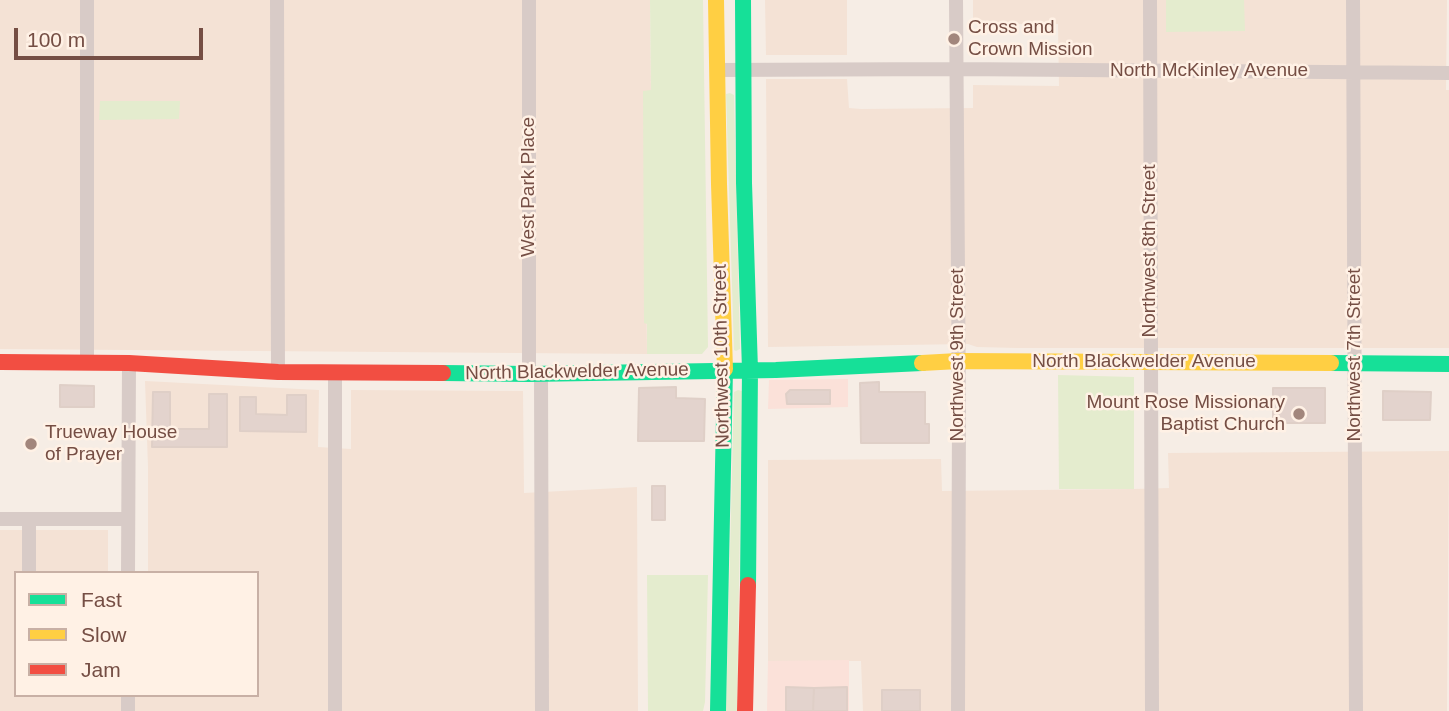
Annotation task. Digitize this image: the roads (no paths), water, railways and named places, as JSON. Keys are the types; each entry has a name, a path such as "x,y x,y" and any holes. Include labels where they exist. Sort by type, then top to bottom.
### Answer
{"street":[{"path":"87,0 87,362"},
{"path":"277,0 278,372"},
{"name":"West Park Place","path":"529,0 542,711"},
{"name":"Northwest 10th Street","path":"716,0 725,370 718,711"},
{"name":"Northwest 10th Street","path":"743,0 744,183 750,370 745,711"},
{"name":"Northwest 9th Street","path":"956,0 958,711"},
{"name":"Northwest 8th Street","path":"1150,0 1152,711"},
{"name":"Northwest 7th Street","path":"1353,0 1356,711"},
{"name":"North McKinley Avenue","path":"717,70 1449,73"},
{"name":"North Blackwelder Avenue","path":"0,362 129,363 278,372 535,374 750,370 958,361 1449,364"},
{"path":"128,571 129,363"},
{"path":"335,373 335,711"},
{"path":"0,519 128,519"},
{"path":"29,519 29,571"}],"place":[{"name":"Cross and Crown Mission","path":"954,39"},
{"name":"Mount Rose Missionary Baptist Church","path":"1299,414"},
{"name":"Trueway House of Prayer","path":"31,444"}]}
